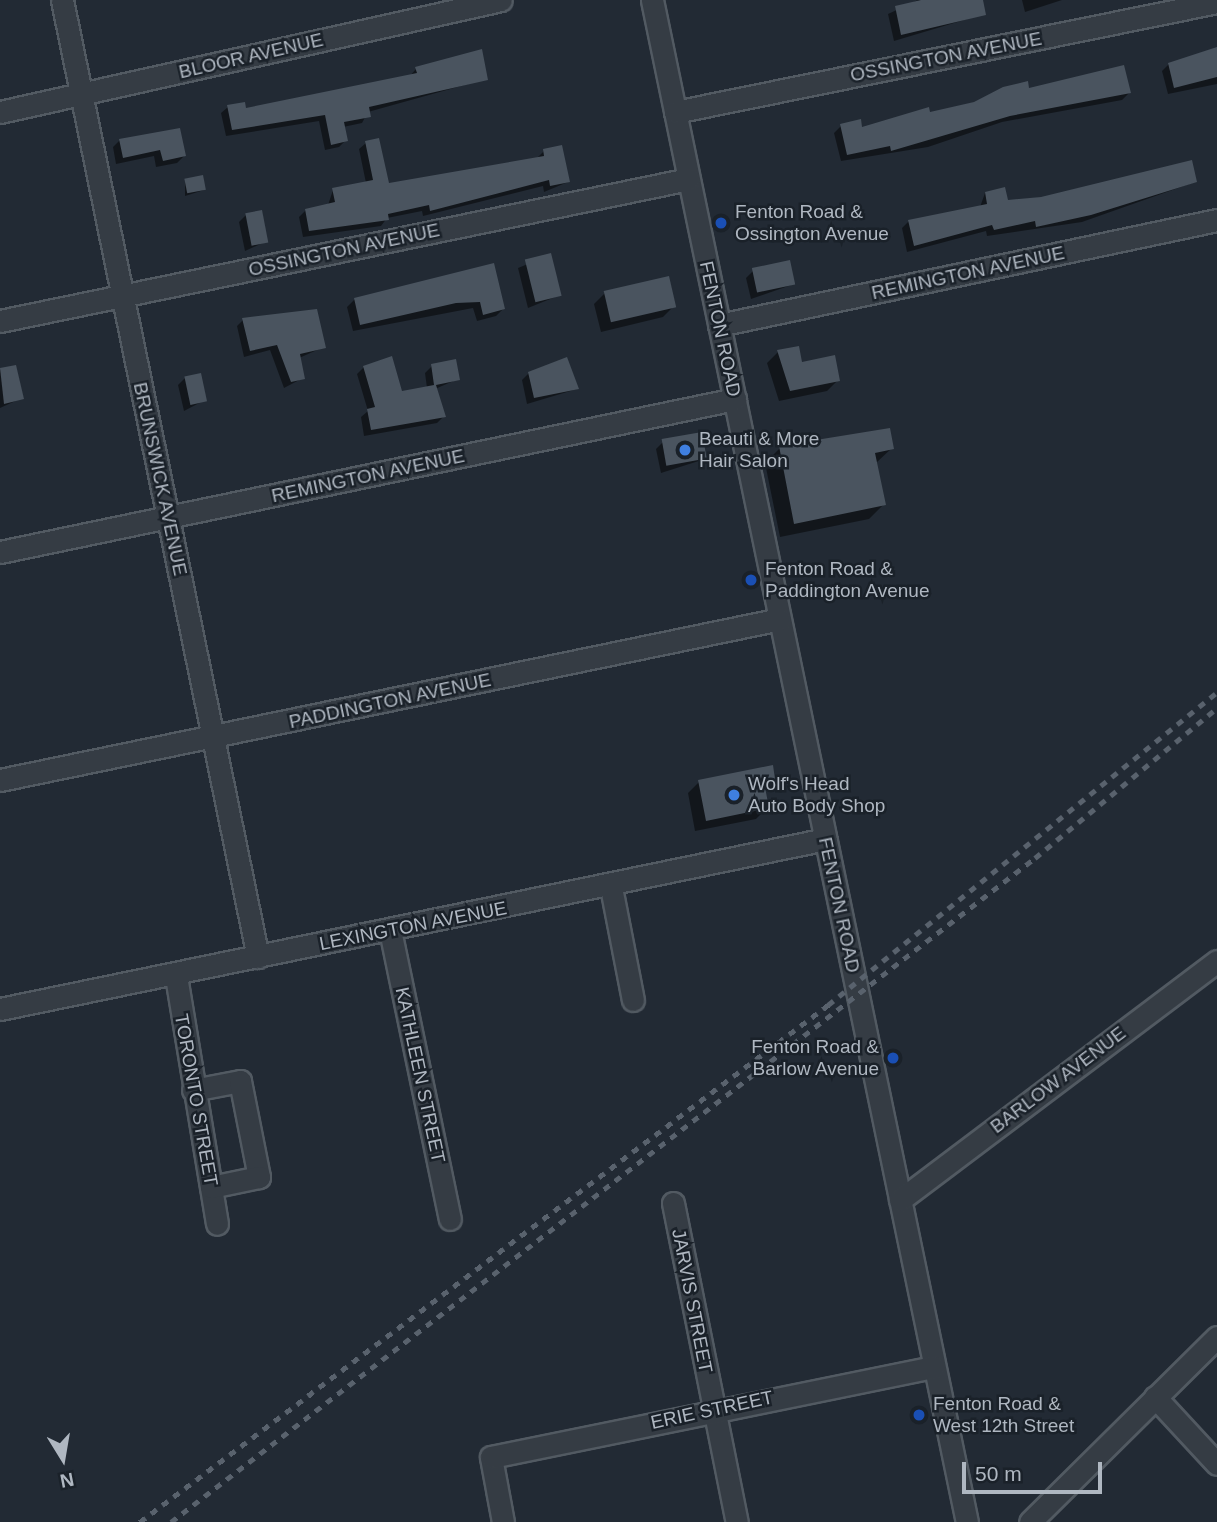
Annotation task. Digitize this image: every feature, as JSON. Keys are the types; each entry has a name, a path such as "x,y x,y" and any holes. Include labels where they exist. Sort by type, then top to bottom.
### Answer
{"street":[{"name":"BRUNSWICK AVENUE","path":"62,0 258,957"},
{"name":"BLOOR AVENUE","path":"0,111 501,0"},
{"name":"FENTON ROAD","path":"652,0 967,1522"},
{"name":"OSSINGTON AVENUE","path":"675,112 1217,2"},
{"name":"OSSINGTON AVENUE","path":"0,321 689,179"},
{"name":"REMINGTON AVENUE","path":"719,325 1217,220"},
{"name":"REMINGTON AVENUE","path":"0,552 735,399"},
{"name":"PADDINGTON AVENUE","path":"0,780 214,738 780,619"},
{"name":"LEXINGTON AVENUE","path":"0,1009 176,976 258,957 611,887 825,839"},
{"path":"611,887 633,1000"},
{"name":"KATHLEEN STREET","path":"390,930 450,1219"},
{"name":"BARLOW AVENUE","path":"900,1200 1217,961"},
{"name":"TORONTO STREET","path":"176,976 217,1224"},
{"path":"193,1090 240,1081 259,1177 211,1187"},
{"name":"JARVIS STREET","path":"673,1203 737,1522"},
{"path":"1030,1522 1217,1337"},
{"name":"ERIE STREET","path":"503,1522 491,1457 713,1409 934,1367"},
{"path":"1155,1397 1217,1464"}],"building":[{"path":"921,0 983,0 986,15 901,35 895,6"},
{"path":"1217,47 1217,77 1174,88 1168,63"},
{"path":"482,49 488,80 369,107 371,117 344,122 348,141 331,145 325,115 232,130 227,105 245,102 246,108 417,73 415,67"},
{"path":"1124,65 1131,93 1010,116 891,151 890,146 847,155 840,124 861,119 862,127 929,107 930,112 974,102 1003,87 1028,81 1029,88"},
{"path":"180,128 186,156 163,161 160,150 123,158 119,139"},
{"path":"379,138 389,183 544,156 543,149 562,145 570,182 550,186 549,180 430,211 429,205 388,214 389,220 309,231 305,209 335,202 332,188 373,180 365,141"},
{"path":"1192,160 1197,182 1091,215 1036,227 1035,221 994,230 992,225 914,246 908,220 987,204 985,192 1005,187 1008,200 1041,197"},
{"path":"203,175 206,190 187,193 184,179"},
{"path":"262,210 268,242 252,246 245,213"},
{"path":"551,253 562,296 535,302 525,260"},
{"path":"790,260 795,284 757,293 752,268"},
{"path":"494,263 505,309 483,315 480,302 456,303 360,325 354,298"},
{"path":"669,276 676,307 611,322 604,291"},
{"path":"317,309 326,348 300,354 305,379 291,382 277,345 250,351 242,318"},
{"path":"799,346 802,362 835,355 840,381 790,391 777,350"},
{"path":"392,356 402,391 434,385 431,364 456,359 460,380 436,385 446,417 371,430 367,409 375,407 363,366"},
{"path":"567,357 579,389 534,398 528,372"},
{"path":"16,365 24,399 4,404 0,368"},
{"path":"201,373 207,401 190,405 184,377"},
{"path":"890,428 894,449 875,453 886,505 794,524 779,446"},
{"name":"Beauti & More Hair Salon","path":"702,432 707,459 666,466 662,439"},
{"name":"Wolf's Head Auto Body Shop","path":"773,765 775,779 764,782 769,808 706,821 698,780"}],"railway":[{"path":"140,1522 828,1005 1217,692"},
{"path":"171,1522 1035,858 1217,708"}],"place":[{"name":"Fenton Road & Ossington Avenue","path":"721,223"},
{"name":"Beauti & More Hair Salon","path":"685,450"},
{"name":"Fenton Road & Paddington Avenue","path":"751,580"},
{"name":"Wolf's Head Auto Body Shop","path":"734,795"},
{"name":"Fenton Road & Barlow Avenue","path":"893,1058"},
{"name":"Fenton Road & West 12th Street","path":"919,1415"}]}
